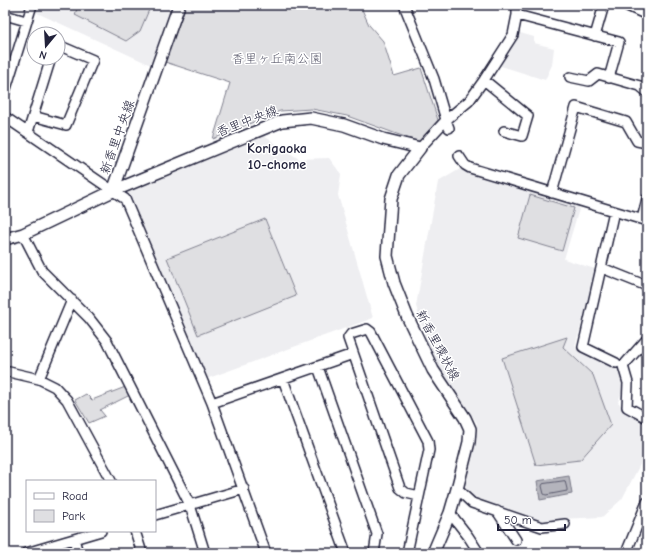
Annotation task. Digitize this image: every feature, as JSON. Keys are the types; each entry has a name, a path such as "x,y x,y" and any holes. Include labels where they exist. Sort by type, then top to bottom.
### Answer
{"street":[{"path":"5,92 32,5"},
{"name":"新香里中央線","path":"5,239 23,234 112,191 179,5"},
{"path":"404,5 434,79 447,124"},
{"path":"420,148 447,124 469,101 484,80 513,35 517,15 517,5"},
{"path":"595,36 604,5"},
{"path":"625,5 635,7 647,15"},
{"path":"5,15 26,21"},
{"path":"517,15 619,42 609,78"},
{"path":"33,116 66,125 93,60 66,48"},
{"path":"28,132 49,66"},
{"path":"570,77 588,81 598,74 640,86 647,92"},
{"path":"484,80 528,116 522,136 504,131"},
{"path":"552,193 576,107 626,122 637,140 647,143"},
{"path":"5,117 125,199 212,403 266,553"},
{"name":"香里中央線","path":"112,191 282,121 311,118 344,125 383,139 420,148"},
{"name":"新香里環状線","path":"420,148 399,175 391,199 387,256 394,283 407,316 433,370 465,418 470,430 469,442 458,488 450,513 433,553"},
{"path":"459,156 465,165 470,168 644,220 647,199"},
{"path":"614,211 583,347 616,362"},
{"path":"23,234 42,271 89,318 107,341 190,505 205,553"},
{"path":"602,268 647,286"},
{"path":"39,379 72,300"},
{"path":"407,553 420,496 430,450 428,441 371,332 367,329 351,334 348,338 353,354 400,488 406,493 420,496"},
{"path":"647,339 623,366 628,383 627,407 647,418"},
{"path":"212,403 353,354"},
{"path":"318,367 377,534 374,553"},
{"path":"5,372 39,379 54,387 67,400 110,480"},
{"path":"283,379 346,553"},
{"path":"458,488 472,503 542,526 565,524"},
{"path":"156,515 244,489"},
{"path":"626,553 647,502"},
{"path":"497,511 516,540"},
{"path":"450,513 479,553"},
{"path":"26,553 98,532"},
{"path":"135,532 142,553"},
{"path":"74,539 78,553"}],"shaded area":[{"path":"37,5 175,5 153,66 35,12"},
{"path":"517,32 534,37 534,43 554,48 552,65 545,80 498,65"},
{"path":"261,134 299,159 329,158 341,174 338,195 373,318 206,379 126,192"},
{"path":"460,169 580,206 564,259 595,269 587,305 575,346 616,364 619,369 623,388 618,402 630,415 647,427 647,451 622,499 602,517 540,520 524,518 470,499 464,482 477,423 442,371 427,343 416,306 438,182"}],"green space":[{"path":"78,5 151,5 140,31 126,41 75,15"},
{"name":"香里ヶ丘南公園","path":"186,5 336,5 337,7 343,5 360,5 369,25 383,41 394,76 421,68 438,120 419,142 347,116 312,109 280,111 213,139 230,83 165,62"},
{"path":"530,195 574,208 562,251 518,238"},
{"path":"265,219 296,296 198,335 167,258"},
{"path":"567,337 563,347 593,375 611,425 580,460 536,465 502,358"},
{"path":"128,386 132,394 100,410 105,416 89,423 75,400 86,394 92,400"}],"water":[{"path":"569,476 572,494 540,500 537,481"}],"district":[{"name":"Korigaoka 10-chome","path":"277,156"}]}
